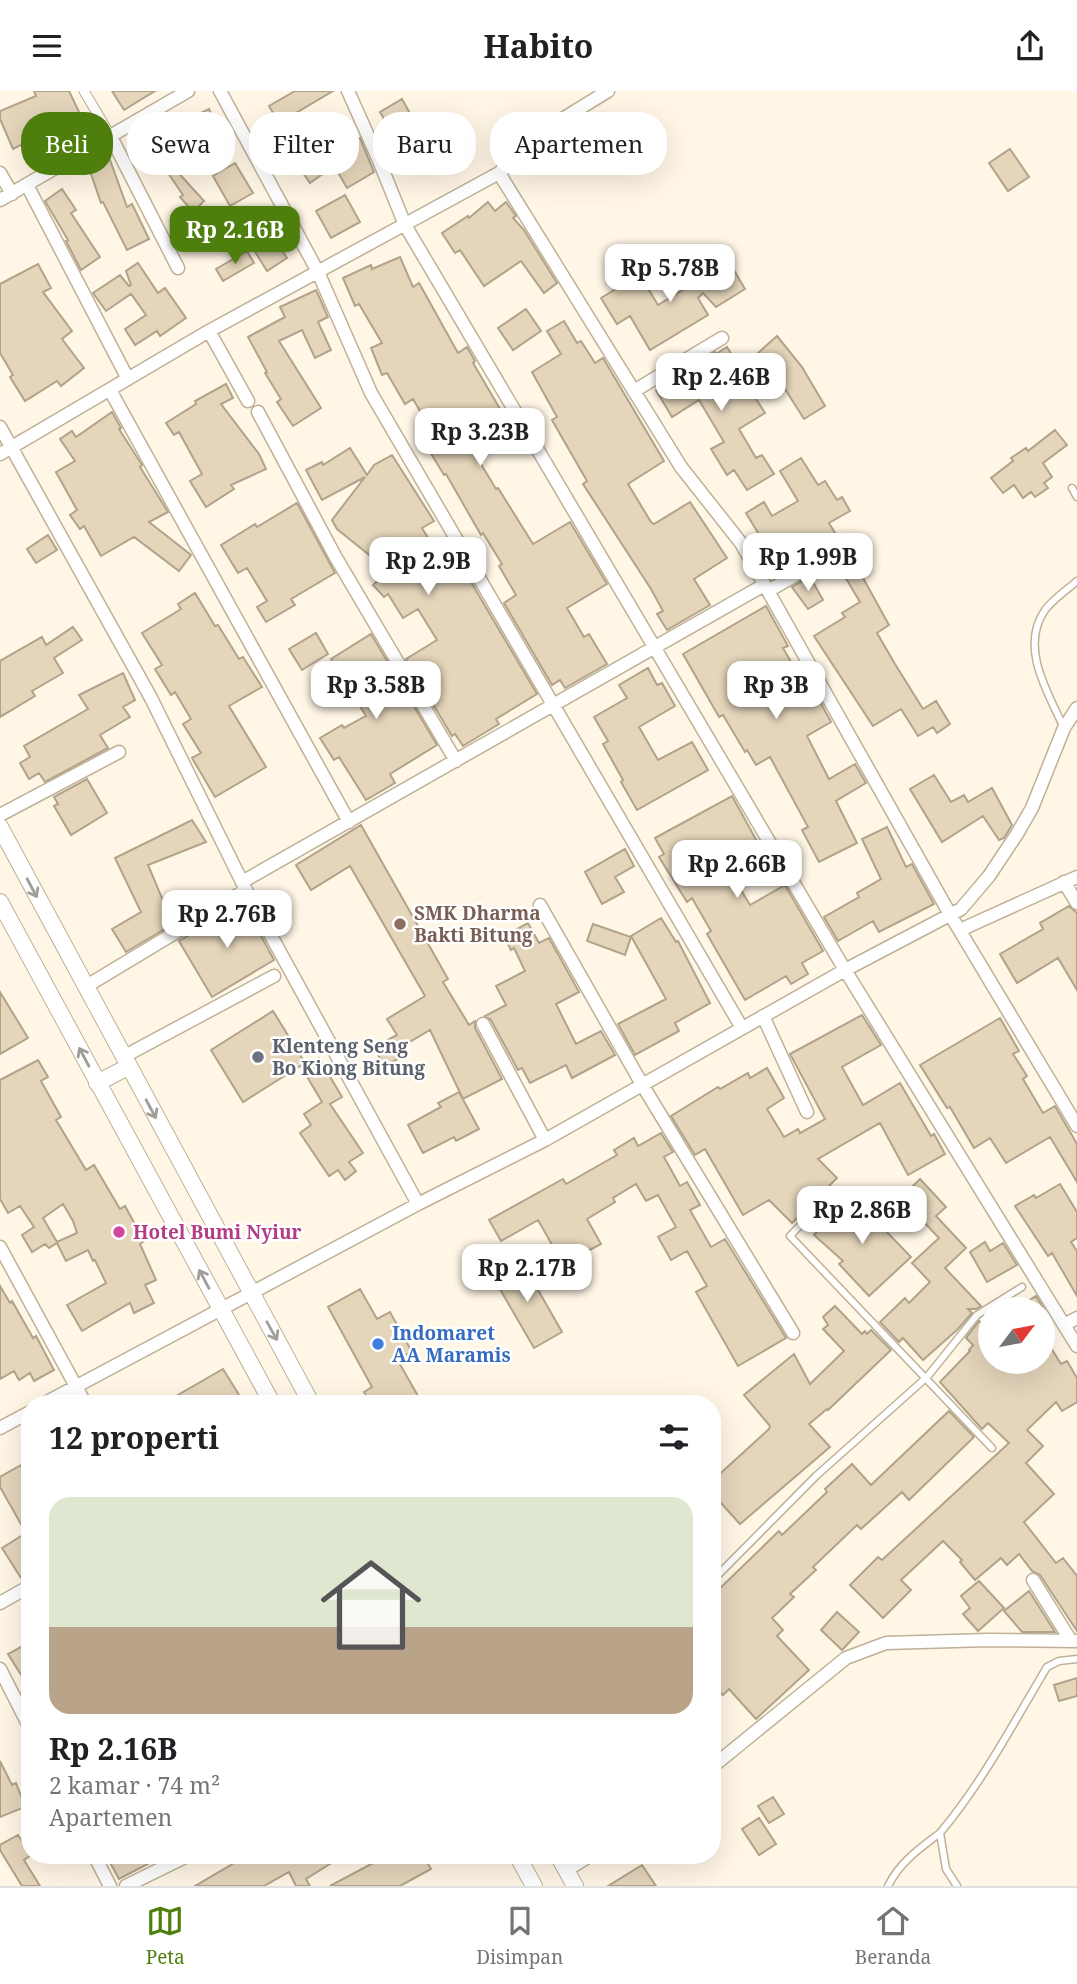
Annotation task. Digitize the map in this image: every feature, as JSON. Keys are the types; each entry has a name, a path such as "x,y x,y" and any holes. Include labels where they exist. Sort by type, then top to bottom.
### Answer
{"street":[{"path":"84,91 96,112"},
{"path":"113,133 188,91"},
{"path":"220,91 318,272 371,393 742,1028"},
{"path":"348,91 405,225 845,970 1077,1346"},
{"path":"574,112 608,91"},
{"path":"113,141 178,268"},
{"path":"0,173 6,197 44,175"},
{"path":"6,450 209,331 495,175"},
{"path":"500,175 681,467 741,543 951,916 1077,1126"},
{"path":"27,185 128,379"},
{"path":"209,331 248,401"},
{"path":"634,391 722,338"},
{"path":"110,390 349,822"},
{"path":"258,412 335,556 456,761"},
{"path":"0,427 6,450 150,698 244,886 418,1204"},
{"path":"85,987 349,822 554,703 836,552"},
{"path":"60,1395 418,1204 545,1140 845,970 951,916 961,909 989,876 1017,834 1032,808 1064,728 1077,708"},
{"path":"0,815 119,752"},
{"path":"0,827 307,1395"},
{"path":"960,930 1077,877"},
{"path":"1064,882 1077,903"},
{"path":"0,902 267,1395"},
{"path":"540,905 643,1086 793,1333"},
{"path":"97,1083 126,1062 274,975"},
{"path":"763,1016 807,1112"},
{"path":"483,1024 545,1140"},
{"path":"0,1247 80,1395"},
{"path":"1064,1325 1077,1318"},
{"path":"0,1428 21,1417"},
{"path":"1033,1580 1074,1641"},
{"path":"0,1603 21,1591"},
{"path":"721,1759 846,1658 886,1643 1074,1641"},
{"path":"0,1669 21,1703"},
{"path":"99,1864 110,1886"},
{"path":"126,1886 171,1864"},
{"path":"522,1864 534,1886"},
{"path":"563,1864 575,1886"},
{"path":"566,1870 576,1864"}],"lane":[{"path":"1072,488 1077,497"},
{"path":"1064,728 1038,668 1034,631 1046,609 1077,581"},
{"path":"817,1208 790,1236 992,1448"},
{"path":"721,1572 816,1476 927,1377 977,1315 1022,1287"},
{"path":"888,1886 910,1856 940,1833 960,1809 1046,1667 1059,1661 1077,1658"},
{"path":"940,1833 946,1869 957,1886"}],"building":[{"path":"34,91 69,91 79,112 21,112 21,145 13,149 0,119 0,111 36,96"},
{"path":"112,91 155,91 124,110"},
{"path":"295,91 333,91 298,112 273,112 269,106"},
{"path":"402,99 409,112 380,112"},
{"path":"359,139 373,173 347,188 339,175 359,175"},
{"path":"1010,149 1029,177 1008,191 989,163"},
{"path":"235,163 253,193 230,206 213,176 235,175"},
{"path":"113,168 127,207 132,204 149,239 127,250 103,202 101,203 91,175 113,175"},
{"path":"169,175 180,175 204,201 193,212 180,197 183,195"},
{"path":"304,175 321,175 310,183"},
{"path":"62,189 76,210 71,213 100,257 81,270 66,241 68,240 45,201"},
{"path":"345,195 360,222 331,238 316,211"},
{"path":"488,202 495,211 506,202 516,216 513,218 524,230 557,283 544,293 521,261 484,286 460,250 455,253 442,233 468,216 469,218"},
{"path":"274,238 287,258 267,271 254,250"},
{"path":"247,251 254,263 223,281 216,269"},
{"path":"400,257 413,287 419,283 458,353 467,347 475,361 473,363 503,414 487,423 500,446 478,459 496,489 498,488 533,544 570,522 607,584 567,608 584,637 589,634 607,664 565,688 560,680 552,685 504,603 516,595 499,566 502,564 426,445 436,439 413,399 405,404 387,373 382,375 371,348 382,343 359,304 355,306 343,278 371,265 372,269"},
{"path":"729,262 745,289 716,307 703,293 698,298 708,315 650,350 630,316 617,324 601,298 629,281 627,278 638,272 658,305"},
{"path":"138,263 158,293 165,288 186,318 160,336 157,331 135,345 125,329 146,315 131,294 106,311 93,293 120,275 131,285 126,271"},
{"path":"38,264 51,288 43,292 72,331 62,339 84,368 61,386 57,381 25,401 10,377 13,375 0,353 0,284"},
{"path":"316,290 328,317 318,322 331,350 315,358 302,330 279,341 321,408 293,426 277,402 281,399 248,337 285,317 280,307"},
{"path":"526,309 541,331 513,350 498,328"},
{"path":"564,321 577,343 581,341 595,363 603,358 664,461 628,484 651,522 654,524 690,502 727,558 694,579 710,605 667,630 657,614 663,611 651,589 583,484 587,481 552,420 557,417 532,372 561,354 547,331"},
{"path":"777,336 802,367 825,406 804,419 773,370 758,353"},
{"path":"727,347 737,363 726,370 740,393 749,388 765,413 739,429 756,458 762,455 774,474 747,490 734,470 727,475 711,449 724,442 699,400 672,417 656,390"},
{"path":"226,384 233,398 221,404 259,454 266,469 231,485 234,489 206,507 190,481 202,474 179,432 174,435 166,423 196,404 195,401"},
{"path":"112,412 121,428 119,429 142,465 140,467 168,512 149,522 191,555 179,571 134,537 101,556 84,526 80,529 70,515 77,510 56,472 75,461 60,439 72,431 76,437"},
{"path":"1055,430 1067,445 1043,463 1052,477 1044,483 1048,488 1035,497 1031,492 1023,498 1014,485 1003,493 991,478 1013,461 1011,458 1026,448 1028,451"},
{"path":"350,448 367,475 374,465 392,455 434,521 422,528 443,562 455,555 537,694 496,719 499,724 463,746 455,734 452,736 406,659 437,640 418,609 403,618 388,594 384,597 373,585 385,574 371,560 373,558 337,529 332,520 365,477 322,500 306,470 322,462 323,465"},
{"path":"801,458 818,485 825,481 837,500 842,497 850,511 829,523 843,546 832,544 779,575 769,551 746,513 764,502 772,516 798,501 780,471"},
{"path":"297,503 335,573 291,599 295,605 266,622 257,607 267,601 247,568 238,573 221,545"},
{"path":"48,535 57,550 36,563 27,549"},
{"path":"857,567 889,625 877,633 895,664 923,709 936,701 950,724 937,733 933,727 918,736 901,709 873,726 814,636 845,617 842,613 860,602 844,575"},
{"path":"810,577 823,600 808,609 792,587"},
{"path":"195,593 215,626 218,625 239,659 243,657 262,687 229,706 266,767 215,797 192,758 201,753 183,724 191,719 175,692 171,695 155,669 162,665 142,633 181,609 178,604"},
{"path":"766,606 788,646 783,648 801,679 806,676 831,722 807,736 829,779 855,764 866,783 836,801 857,843 819,862 802,830 808,827 770,757 756,765 747,750 745,752 723,715 719,717 683,654"},
{"path":"73,627 82,640 54,658 63,673 32,691 35,696 0,717 0,661 42,637 46,645"},
{"path":"316,633 328,654 302,670 289,649"},
{"path":"371,634 437,745 390,774 395,783 366,800 339,757 334,760 320,738 342,725 344,728 366,716 331,659"},
{"path":"648,668 657,685 662,683 675,706 639,727 658,760 692,742 708,770 637,810 603,744 608,741 594,717 627,698 619,685"},
{"path":"123,673 135,700 123,707 130,717 100,735 108,748 45,782 39,773 29,779 20,763 30,757 24,746 88,709 79,695"},
{"path":"934,775 951,802 964,795 968,802 992,788 1012,825 1004,838 999,840 983,816 942,842 910,789"},
{"path":"87,779 107,813 71,835 54,806 58,804 54,797"},
{"path":"732,796 765,856 732,875 750,905 785,885 823,951 802,963 808,974 791,984 786,976 745,1000 707,934 711,931 692,898 687,902 659,857 664,854 655,838"},
{"path":"192,820 206,842 148,865 173,924 126,952 112,929 141,912 115,858"},
{"path":"361,825 448,979 443,982 469,1025 475,1021 475,1028 502,1079 463,1099 430,1030 398,1049 402,1057 384,1066 374,1047 397,1035 387,1019 425,996 350,866 311,890 296,865"},
{"path":"887,827 906,867 912,864 934,904 879,932 873,921 838,941 824,917 859,897 857,893 881,879 862,839"},
{"path":"625,849 634,866 615,877 624,892 602,904 585,872"},
{"path":"243,903 274,960 212,997 179,941"},
{"path":"1069,906 1077,913 1077,990 1058,958 1017,983 1000,954 1043,929 1040,923"},
{"path":"661,918 676,942 678,941 710,1003 675,1023 679,1031 635,1055 618,1024 666,999 631,936"},
{"path":"528,923 539,943 549,938 579,992 556,1004 576,1044 601,1031 615,1055 572,1078 566,1065 530,1083 522,1068 518,1070 491,1020 485,1016 506,1005 496,986 525,971 514,948 511,950 504,936"},
{"path":"593,924 631,937 625,955 587,941"},
{"path":"0,992 28,1038 0,1054"},
{"name":"Klenteng Seng Bo Kiong Bitung","path":"273,1011 305,1063 243,1102 211,1050"},
{"path":"862,1015 881,1045 842,1067 863,1105 900,1083 931,1136 934,1134 945,1154 908,1175 880,1123 818,1159 837,1178 792,1223 769,1200 743,1215 705,1149 695,1155 671,1116 718,1087 720,1089 748,1073 750,1078 767,1068 784,1098 767,1109 784,1137 798,1129 800,1133 825,1119 790,1054"},
{"path":"1000,1018 1019,1051 1013,1054 1027,1076 1023,1079 1043,1113 1055,1106 1077,1144 1077,1182 1050,1137 1006,1163 990,1138 974,1148 950,1107 947,1108 920,1065"},
{"path":"319,1058 342,1097 330,1104 363,1153 349,1162 356,1171 345,1180 338,1170 329,1176 300,1133 311,1125 304,1114 322,1102 302,1068"},
{"path":"38,1060 48,1077 41,1081 61,1117 56,1120 86,1170 94,1165 120,1209 125,1206 144,1241 140,1244 156,1280 145,1285 154,1303 134,1313 130,1303 82,1331 67,1305 106,1283 88,1250 66,1261 57,1243 49,1248 45,1244 32,1252 22,1235 34,1227 20,1206 8,1213 0,1199 0,1080","holes":["63,1204 77,1233 57,1242 43,1218"]},
{"path":"459,1092 479,1129 456,1141 454,1137 423,1153 408,1125 441,1107 438,1103"},
{"path":"661,1133 673,1152 664,1157 680,1186 687,1182 700,1205 690,1210 711,1247 725,1239 786,1338 738,1366 696,1292 707,1286 687,1251 671,1260 658,1237 676,1227 658,1195 646,1201 636,1184 613,1198 615,1202 587,1219 601,1244 563,1264 538,1220 501,1241 489,1220 563,1179 566,1184 617,1155 614,1150 634,1138 638,1146"},
{"path":"920,1179 946,1207 936,1216 966,1248 945,1268 978,1303 978,1308 968,1309 972,1313 958,1329 923,1360 903,1338 899,1342 880,1322 905,1298 909,1303 930,1282 912,1263 939,1238 901,1198"},
{"path":"1060,1184 1077,1212 1077,1238 1071,1242 1077,1251 1077,1296 1052,1253 1048,1256 1015,1206"},
{"path":"851,1195 911,1257 869,1296 839,1264 843,1261 814,1235"},
{"path":"985,1242 990,1251 1003,1243 1017,1265 987,1282 970,1252"},
{"path":"521,1260 562,1332 534,1348 493,1277"},
{"path":"0,1286 33,1338 36,1336 54,1370 34,1381 30,1373 19,1380 14,1371 0,1379"},
{"path":"360,1289 377,1319 390,1312 412,1352 397,1359 417,1395 366,1395 364,1392 372,1387 328,1307"},
{"path":"835,1306 862,1334 871,1330 891,1350 828,1410 809,1424 830,1447 740,1524 721,1503 721,1473 770,1426 744,1395 794,1354 810,1384 844,1351 823,1329 828,1325 823,1317"},
{"path":"978,1322 978,1374 1055,1374 1055,1354 1061,1364 1067,1361 1077,1378 1077,1402 1062,1411 1056,1402 1027,1430 1043,1446 1026,1463 1054,1494 1024,1522 1056,1563 1063,1558 1077,1576 1077,1631 1040,1575 1032,1571 1019,1554 1007,1565 1001,1558 975,1580 960,1562 962,1560 943,1541 901,1580 911,1590 883,1618 850,1585 878,1557 882,1560 1009,1443 988,1423 982,1429 940,1382 970,1351 973,1345 966,1338"},
{"path":"223,1369 239,1395 178,1395"},
{"path":"949,1411 974,1437 909,1500 902,1492 861,1529 857,1525 813,1567 816,1570 790,1594 794,1597 772,1618 783,1630 777,1636 809,1670 756,1719 729,1689 723,1695 721,1693 721,1587 779,1531 782,1535 852,1464 871,1485"},
{"path":"21,1465 21,1524 0,1487 0,1477"},
{"path":"21,1536 21,1578 2,1548"},
{"path":"979,1581 1004,1608 978,1631 963,1614 970,1608 961,1596"},
{"path":"1029,1591 1055,1632 1022,1632 1004,1611"},
{"path":"837,1612 859,1632 842,1650 821,1630"},
{"path":"21,1647 21,1675 8,1654"},
{"path":"1077,1678 1077,1696 1059,1701 1054,1685"},
{"path":"0,1761 12,1785 16,1783 21,1796 21,1809 0,1817"},
{"path":"773,1797 784,1814 769,1823 758,1806"},
{"path":"759,1818 776,1844 759,1855 742,1829"},
{"path":"18,1835 21,1840 21,1864 26,1864 40,1886 22,1886 0,1850 0,1845"},
{"path":"111,1864 148,1864 119,1879"},
{"path":"233,1864 330,1864 306,1879 310,1886 296,1886 289,1872 264,1886 195,1886"},
{"path":"371,1864 428,1864 431,1869 400,1886 330,1886"},
{"path":"642,1865 656,1886 608,1886"}],"place":[{"name":"SMK Dharma Bakti Bitung","path":"400,924"},
{"name":"Klenteng Seng Bo Kiong Bitung","path":"258,1057"},
{"name":"Hotel Bumi Nyiur","path":"119,1232"},
{"name":"Indomaret AA Maramis","path":"378,1344"}]}
